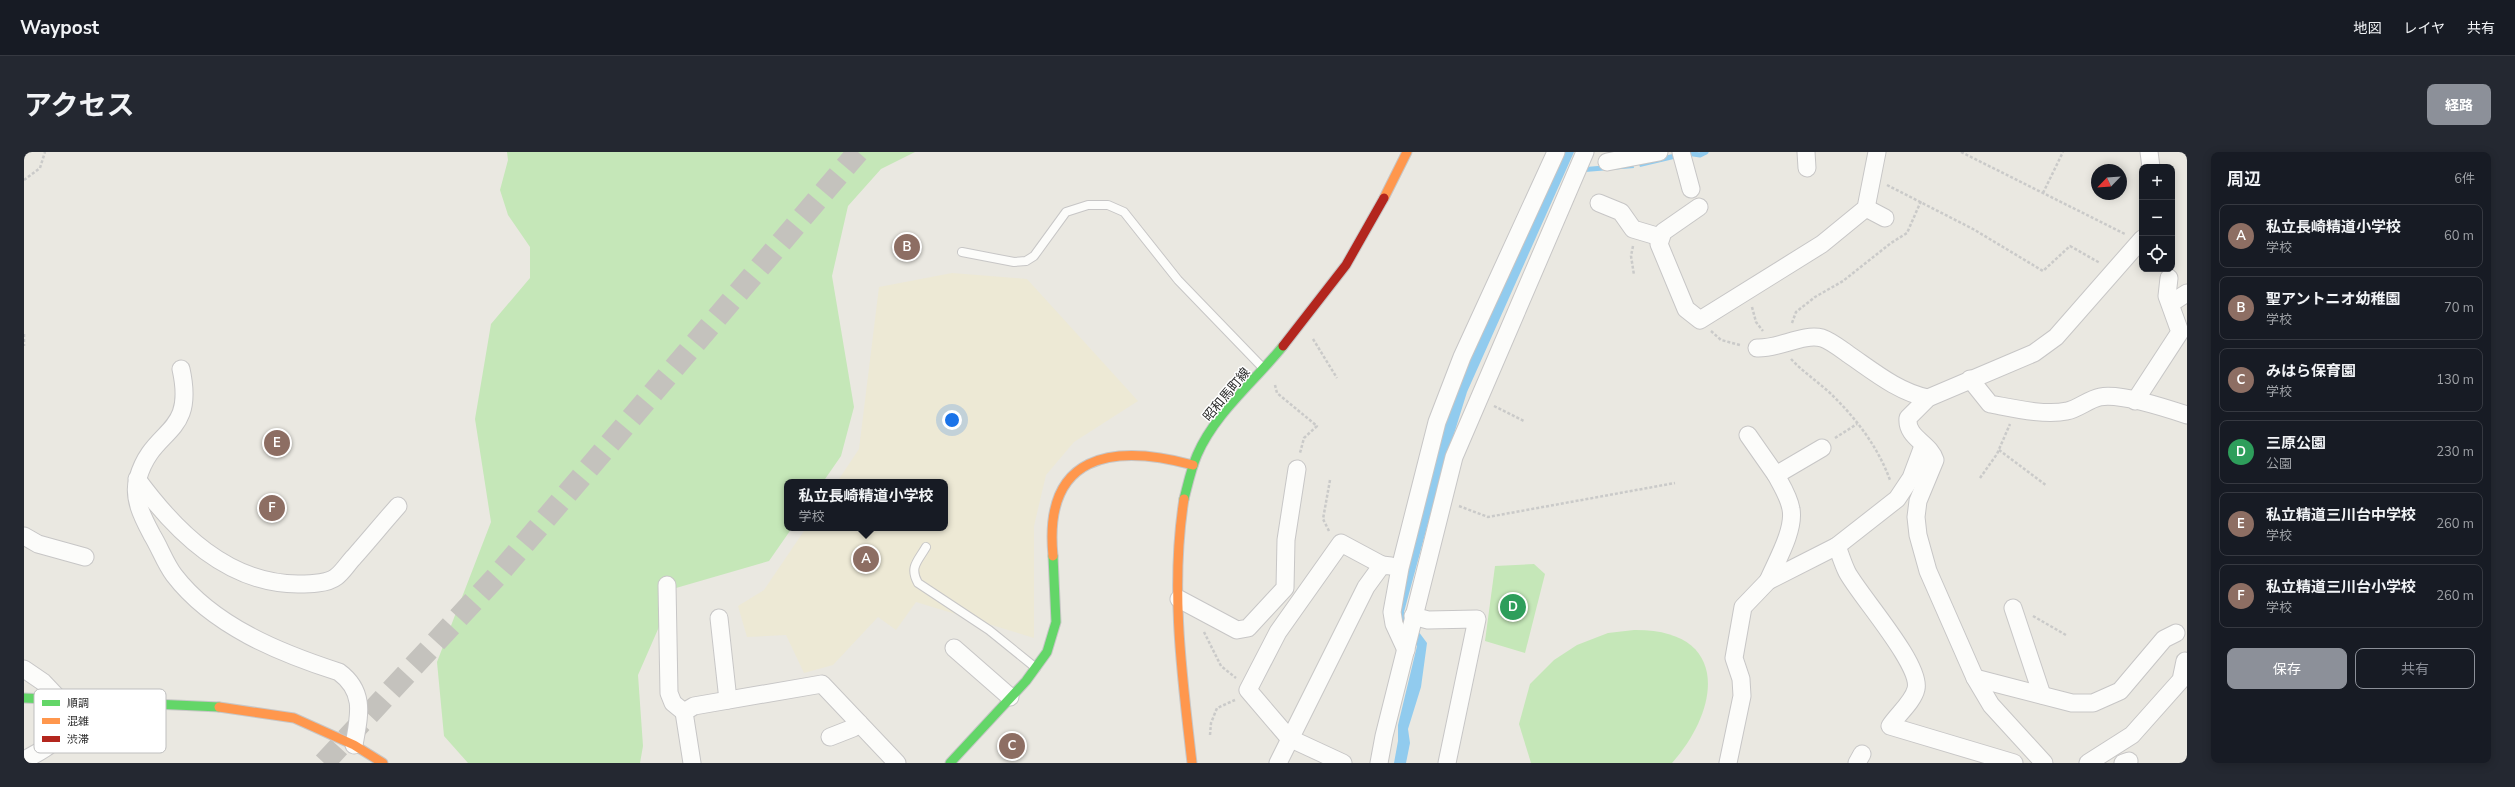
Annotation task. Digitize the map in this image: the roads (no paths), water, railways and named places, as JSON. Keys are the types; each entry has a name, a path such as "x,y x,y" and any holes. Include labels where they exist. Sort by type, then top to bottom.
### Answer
{"street":[{"name":"昭和馬町線","path":"1192,763 1184,696 1179,599 1183,513 1193,466 1218,420 1266,367 1335,280 1369,228 1407,152"},
{"path":"1406,644 1394,624 1392,612 1400,568 1437,422 1462,357 1556,152"},
{"path":"1379,763 1406,644 1454,457 1583,156 1566,152"},
{"path":"1607,162 1659,152"},
{"path":"1681,152 1691,189"},
{"path":"1699,207 1663,232 1658,244 1686,309 1700,320 1752,286 1822,244 1866,208 1877,152"},
{"path":"2149,152 2151,164"},
{"path":"1599,204 1621,212 1633,229 1660,237"},
{"path":"1866,208 1884,218"},
{"path":"2044,763 1991,705 1975,678 1928,571 1918,535 1916,517 1918,501 1934,460 1933,453 1923,446 1910,431 1907,425 1911,413 1928,398 2034,353 2056,337 2139,243"},
{"path":"2134,401 2180,332 2168,296 2169,273"},
{"path":"2169,273 2182,297 2187,325"},
{"path":"1761,341 1770,348 1808,337 1824,338 1885,379 1914,395 1928,398"},
{"path":"181,369 186,396 180,419 145,458 137,479 137,499 143,518 174,574 188,591 251,638 339,672 351,681 359,702 354,745"},
{"path":"1970,380 1990,404 2016,409 2066,411 2100,397 2162,406 2187,415"},
{"path":"1748,435 1776,475 1786,493 1792,511 1788,535 1768,581"},
{"path":"1728,763 1742,696 1741,679 1734,658 1738,626 1743,607 1768,581 1837,546 1897,499 1910,478 1923,446"},
{"path":"1776,475 1822,448"},
{"path":"950,763 1036,669 1052,643 1055,623 1051,517 1053,508 1064,483 1075,472 1093,461 1126,454 1160,456 1193,466"},
{"path":"1179,599 1237,630 1248,628 1285,588 1286,540 1299,464"},
{"path":"137,479 156,505 218,560 240,573 264,582 284,584 319,582 335,578 398,506"},
{"path":"24,536 38,544 86,557"},
{"path":"1343,763 1289,738 1248,690 1278,632 1341,542 1382,565 1400,568"},
{"path":"1837,546 1847,572 1902,651 1913,672 1917,688 1912,698 1890,726 2014,763"},
{"path":"1278,763 1289,738 1366,587 1382,565"},
{"path":"667,585 669,693 673,702 684,712 692,763"},
{"path":"2013,608 2042,694"},
{"path":"1413,617 1428,620 1477,619 1447,763"},
{"path":"719,618 728,700"},
{"path":"1975,678 2082,704 2093,703 2107,698 2128,683 2164,639 2176,633"},
{"path":"954,648 1010,697"},
{"path":"2088,763 2132,735 2181,680 2185,661"},
{"path":"24,668 52,689"},
{"path":"684,712 694,706 822,684 897,763"},
{"path":"24,698 34,699"},
{"path":"166,705 231,708 294,718 354,745 383,763"},
{"path":"830,737 853,728 859,723"},
{"path":"24,760 38,753"}],"lane":[{"path":"962,252 1014,262 1026,260 1034,256 1066,212 1088,205 1108,205 1124,212 1178,280 1266,367"},
{"path":"926,547 914,566 913,574 918,583 989,630 1036,669"}],"water":[{"path":"1560,152 1574,152 1467,392 1440,479 1404,612 1427,643 1421,687 1408,729 1410,743 1406,763 1394,763 1398,741 1398,725 1417,646 1402,628 1396,617 1408,554 1455,387"},
{"path":"1677,153 1678,158 1640,167 1638,162"},
{"path":"1633,163 1634,168 1585,172 1586,167"}],"waterway":[{"path":"1687,153 1700,155 1706,152"}],"tunnel":[{"path":"324,763 496,577 858,152"}],"place":[{"name":"聖アントニオ幼稚園","path":"907,247"},
{"name":"私立精道三川台中学校","path":"277,443"},
{"name":"私立精道三川台小学校","path":"272,508"},
{"name":"私立長崎精道小学校","path":"866,559"},
{"name":"三原公園","path":"1513,607"},
{"name":"みはら保育園","path":"1012,746"}]}
